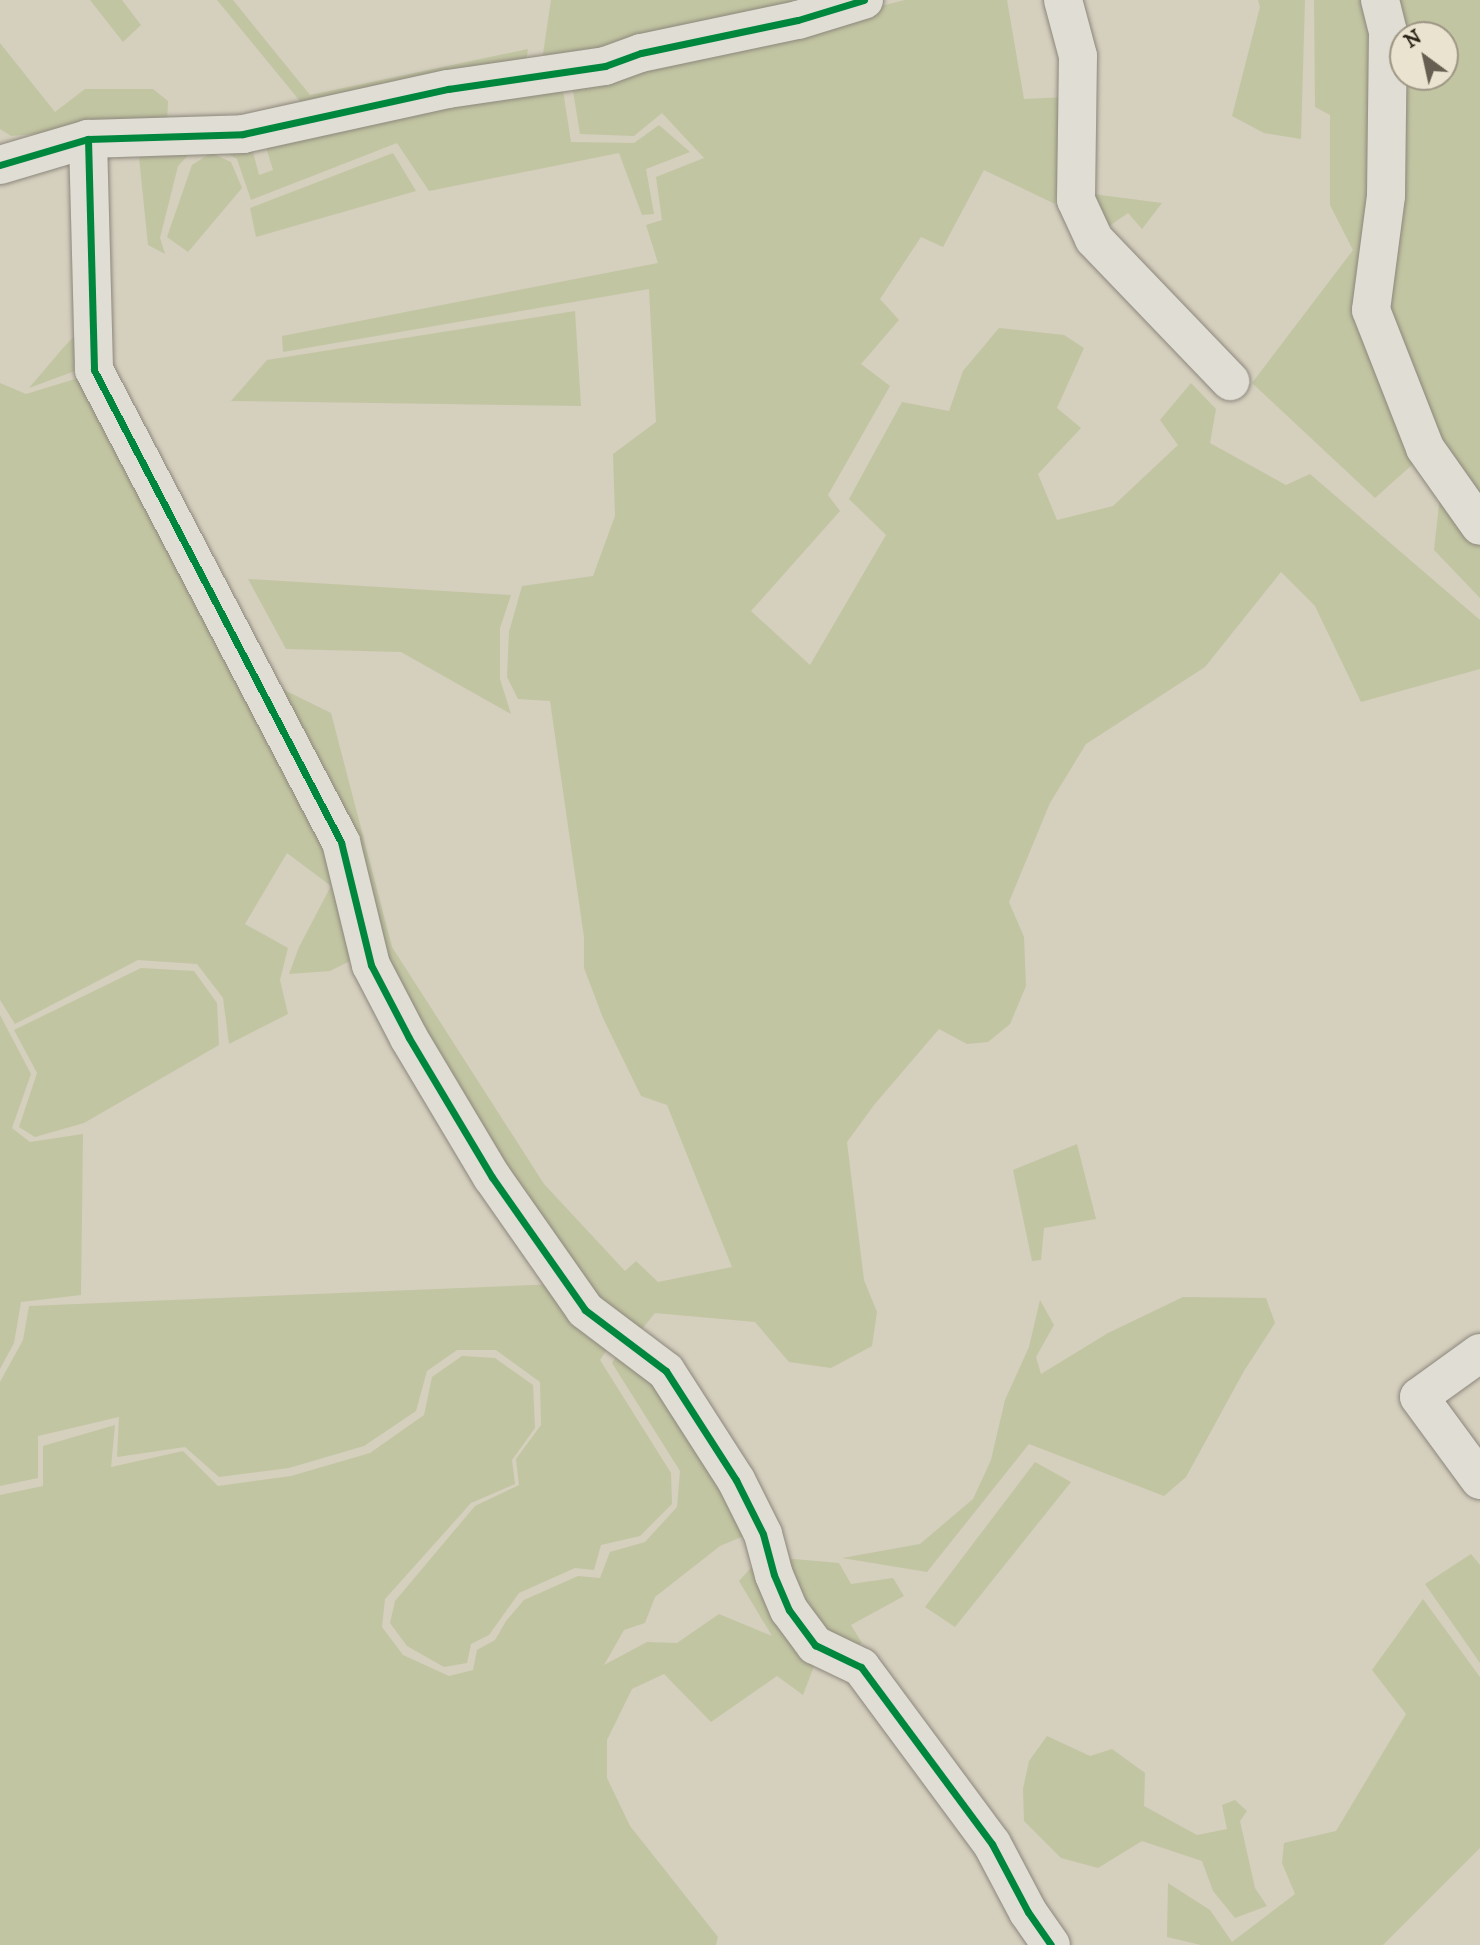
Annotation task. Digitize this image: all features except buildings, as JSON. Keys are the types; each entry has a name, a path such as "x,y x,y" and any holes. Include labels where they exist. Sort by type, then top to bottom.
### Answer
{"street":[{"path":"0,165 88,139 243,134 448,89 606,66 641,52 798,20 864,0"},
{"path":"1063,0 1077,57 1076,200 1094,239 1230,381"},
{"path":"1380,0 1388,32 1386,196 1371,310 1424,449 1480,526"},
{"path":"88,139 94,370 341,842 371,965 410,1038 492,1177 585,1310 666,1371 736,1480 763,1534 774,1575 789,1610 815,1645 861,1667 992,1844 1028,1912 1051,1945"},
{"path":"1480,1353 1419,1397 1480,1479"}],"green space":[{"path":"90,0 122,0 141,25 123,42"},
{"path":"217,0 233,0 310,95 528,49 526,63 304,106"},
{"path":"551,0 792,0 794,4 542,61"},
{"path":"905,0 1007,0 1024,99 1066,97 1055,204 984,170 943,247 921,237 880,299 899,320 861,364 890,386 828,495 840,511 751,611 810,665 886,535 849,499 902,402 949,411 963,371 999,328 1064,335 1084,348 1057,408 1081,428 1038,474 1057,520 1113,506 1178,445 1160,420 1191,383 1216,409 1210,443 1286,485 1310,474 1480,620 1480,669 1361,702 1315,606 1281,572 1205,667 1086,744 1050,803 1009,902 1024,937 1026,986 1010,1024 988,1042 967,1044 939,1029 874,1105 847,1142 864,1280 877,1312 872,1346 831,1368 789,1362 755,1322 655,1313 642,1329 594,1302 509,1183 378,961 270,683 331,713 392,947 544,1184 625,1271 636,1261 658,1282 732,1267 667,1105 641,1096 603,1018 584,968 584,937 550,701 518,699 507,677 509,632 522,586 593,576 615,516 613,454 656,422 649,289 283,352 282,336 658,263 646,225 662,220 656,177 704,158 662,113 634,136 580,134 572,85 639,65"},
{"path":"1258,0 1305,0 1301,139 1264,133 1232,116 1260,7"},
{"path":"1314,0 1480,0 1480,598 1434,550 1440,495 1413,464 1375,498 1252,383 1353,250 1330,205 1330,115 1315,107"},
{"path":"0,43 55,112 85,89 153,89 168,101 167,123 11,136 0,129"},
{"path":"562,84 571,142 634,143 659,125 690,152 646,169 654,214 642,215 619,153 429,191 397,143 251,200 237,159 214,145 252,148 259,175 273,170 265,144"},
{"path":"193,150 178,166 160,238 165,254 148,245 139,157"},
{"path":"211,153 231,162 242,188 188,252 167,237 192,165"},
{"path":"393,153 416,191 256,237 250,208"},
{"path":"1093,194 1162,203 1142,229 1128,213 1105,229"},
{"path":"575,311 581,406 231,401 267,360"},
{"path":"80,330 83,368 29,388 63,348"},
{"path":"85,376 335,847 358,957 330,971 289,974 299,947 331,886 287,853 245,924 288,948 280,980 288,1014 229,1044 223,998 197,964 138,960 15,1024 0,1000 0,383 26,394"},
{"path":"248,579 511,595 500,628 500,679 511,714 401,652 286,649"},
{"path":"141,968 194,971 217,1003 219,1045 84,1123 35,1137 19,1127 37,1073 14,1030"},
{"path":"0,1015 31,1074 12,1128 30,1142 83,1134 81,1295 21,1302 14,1343 0,1369"},
{"path":"1077,1144 1096,1219 1044,1228 1041,1260 1032,1261 1013,1170"},
{"path":"555,1284 610,1345 600,1360 671,1473 672,1504 640,1536 601,1545 594,1570 575,1568 519,1593 489,1635 471,1644 467,1663 444,1667 407,1646 390,1623 395,1601 475,1506 519,1485 516,1459 541,1425 540,1382 496,1350 457,1350 427,1371 416,1411 364,1446 289,1468 219,1477 185,1447 117,1457 119,1417 38,1436 38,1478 0,1486 0,1382 23,1340 29,1306"},
{"path":"1183,1297 1266,1298 1275,1323 1244,1371 1186,1477 1164,1496 1029,1444 927,1572 842,1558 920,1544 973,1499 991,1460 1005,1400 1029,1347 1040,1300 1054,1325 1036,1357 1041,1374 1108,1333"},
{"path":"620,1350 660,1383 751,1533 720,1546 655,1597 645,1623 624,1630 604,1665 647,1642 677,1643 719,1614 772,1636 739,1581 759,1559 816,1661 803,1695 777,1676 711,1722 664,1674 632,1689 607,1740 607,1778 630,1826 718,1937 716,1945 0,1945 0,1495 43,1486 43,1446 115,1425 111,1467 183,1451 218,1486 291,1476 370,1453 424,1415 432,1377 462,1356 495,1358 533,1385 535,1428 512,1460 515,1484 471,1503 385,1599 382,1627 403,1655 449,1676 473,1670 477,1650 495,1640 506,1621 524,1600 578,1576 600,1578 610,1552 645,1542 677,1507 680,1471 612,1363"},
{"path":"1035,1462 1071,1482 955,1627 925,1607"},
{"path":"1471,1554 1480,1565 1480,1663 1425,1584"},
{"path":"782,1558 839,1563 851,1584 893,1578 904,1596 851,1625 862,1643 847,1650 810,1629"},
{"path":"1423,1599 1480,1677 1480,1848 1383,1945 1201,1945 1167,1937 1168,1883 1210,1910 1232,1942 1295,1894 1282,1863 1284,1843 1336,1831 1406,1714 1372,1670"},
{"path":"1047,1736 1090,1756 1112,1749 1145,1773 1144,1806 1197,1835 1227,1829 1222,1805 1235,1800 1247,1811 1240,1821 1255,1888 1267,1906 1235,1918 1213,1891 1202,1861 1142,1841 1098,1868 1061,1858 1024,1821 1023,1789 1029,1761"}],"cycle path":[{"path":"0,165 88,139 243,134 448,89 605,66 641,53 798,20 864,0"},
{"path":"88,139 94,370 341,842 371,965 409,1038 492,1177 585,1310 666,1371 736,1480 763,1534 774,1575 789,1610 815,1645 861,1667 992,1844 1028,1912 1051,1945"}]}
